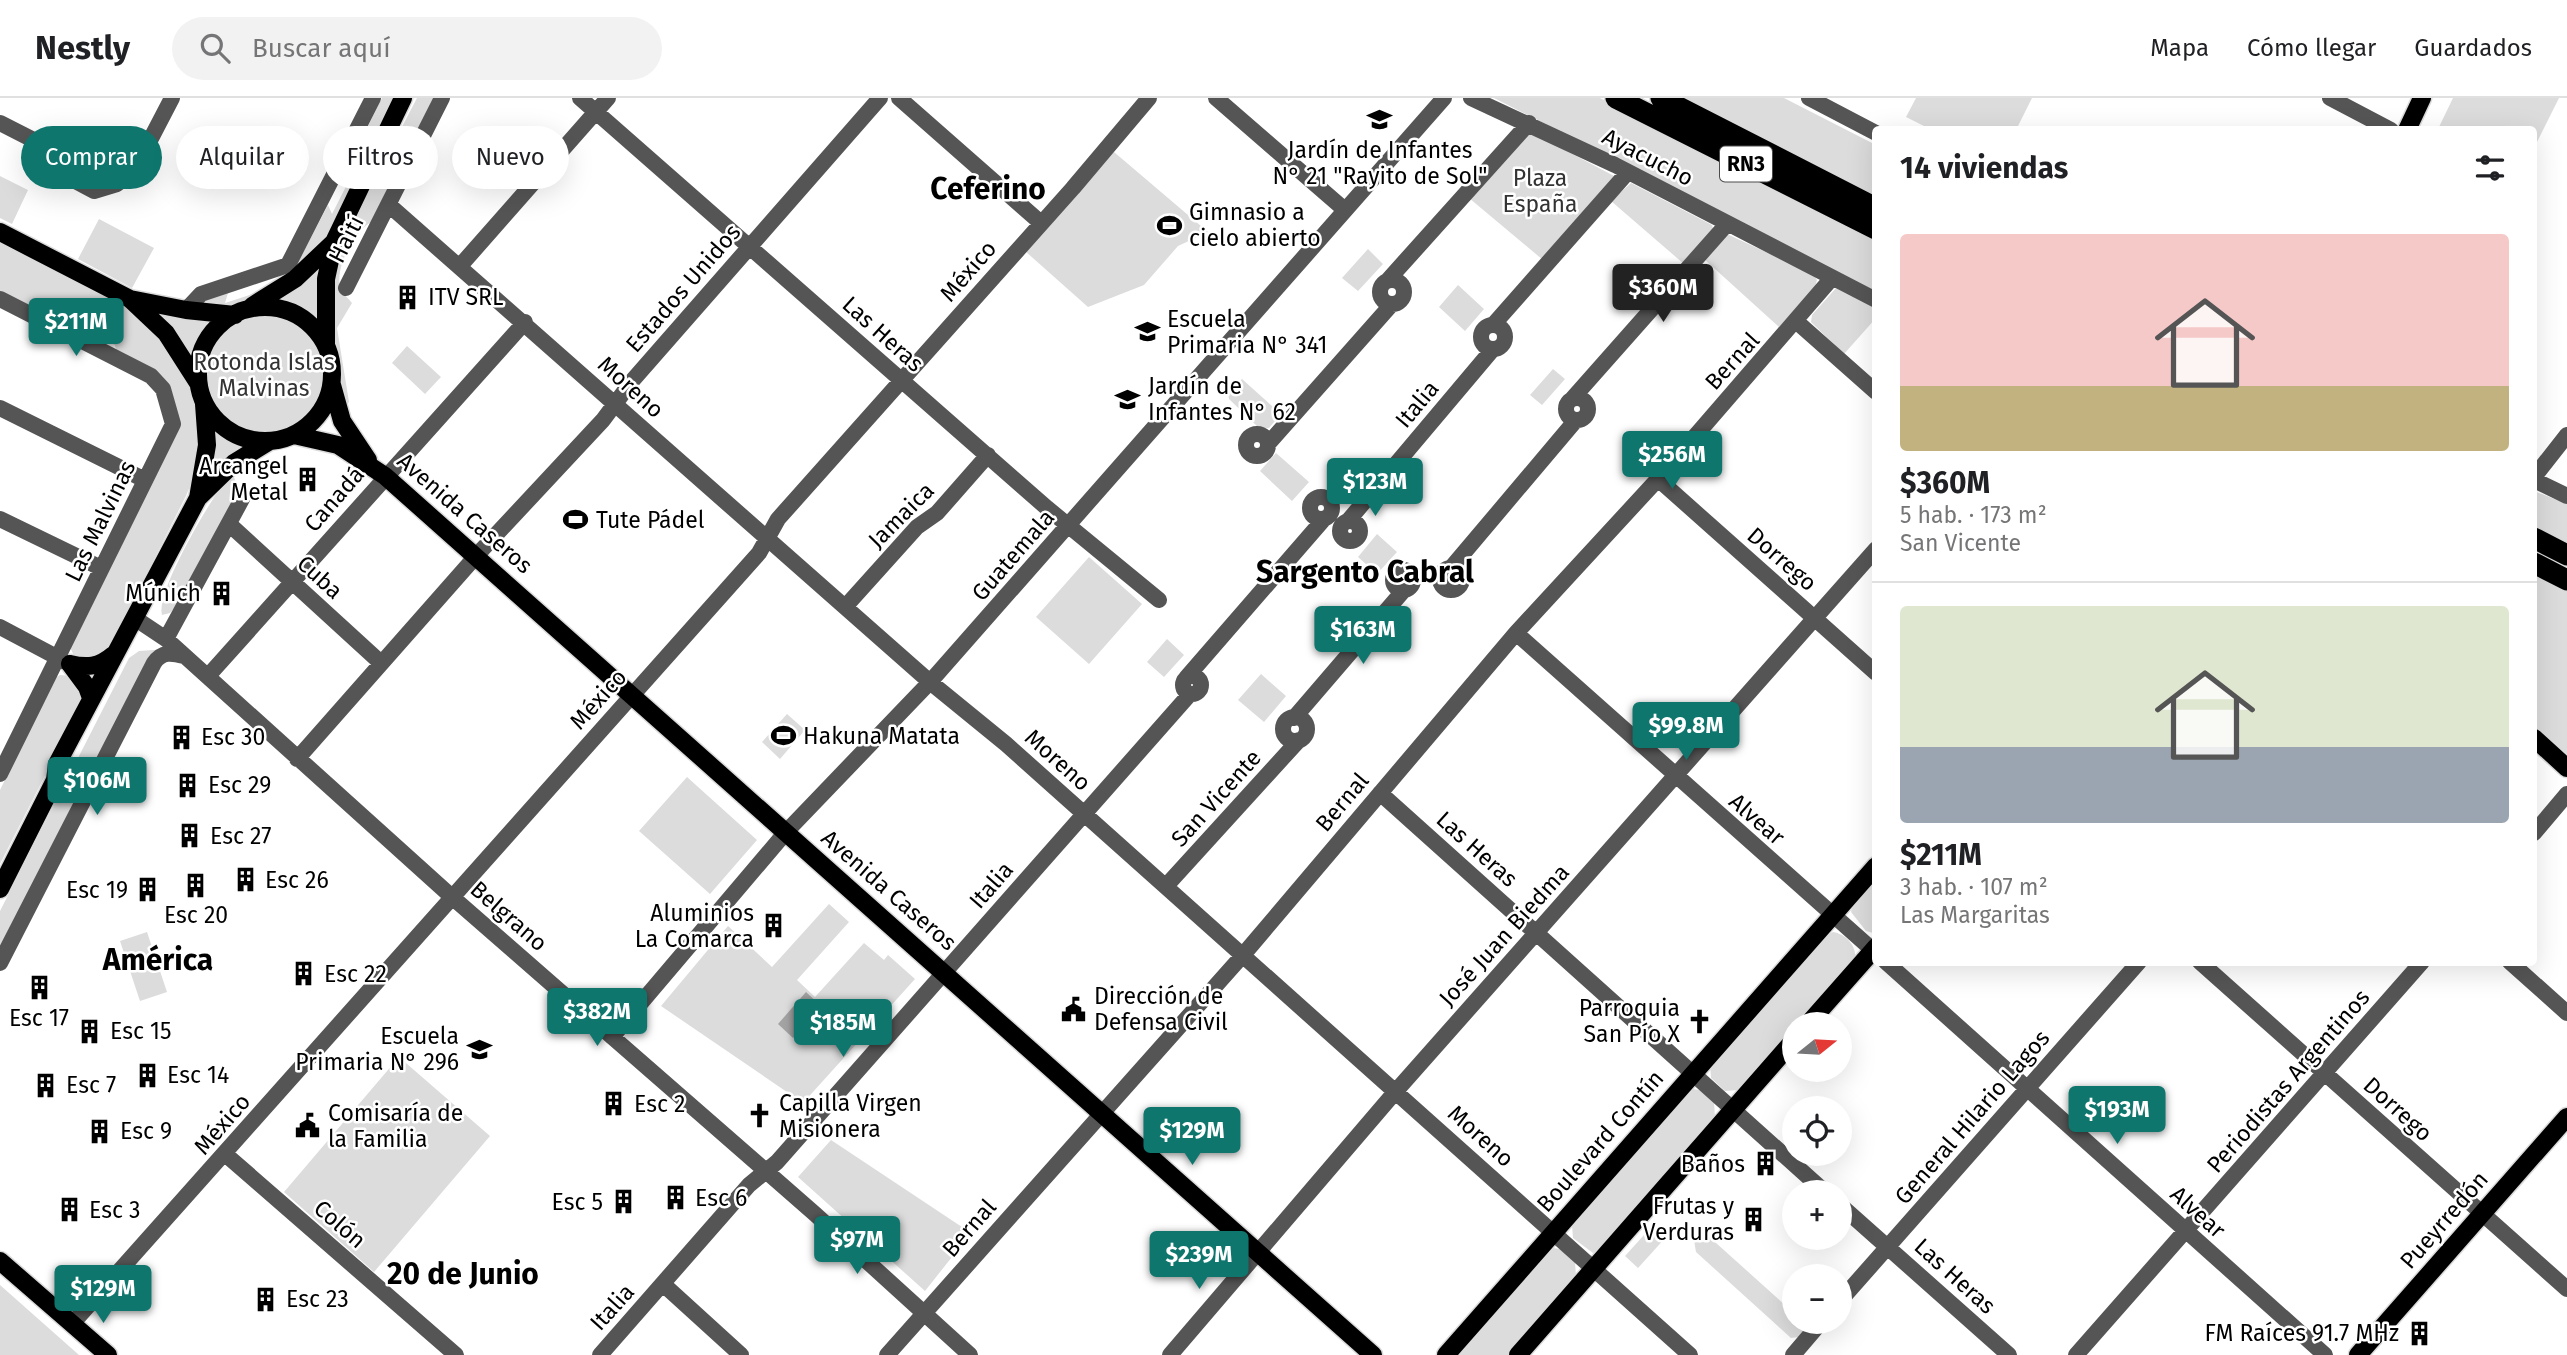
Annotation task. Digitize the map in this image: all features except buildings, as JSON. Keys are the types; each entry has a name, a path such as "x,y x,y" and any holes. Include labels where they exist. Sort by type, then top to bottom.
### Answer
{"highway":[{"name":"RN3","path":"1616,98 1872,227"},
{"name":"RN3","path":"1661,98 1872,206"},
{"path":"2537,540 2567,555"},
{"path":"2537,565 2567,580"}],"main road":[{"path":"389,126 403,98"},
{"path":"399,126 413,98"},
{"path":"2409,126 2422,98"},
{"path":"198,498 234,463 268,442 294,435 316,418 332,385 326,345 326,279 334,242 361,189"},
{"path":"0,232 130,299 166,333 198,383 204,404 207,445 198,498 57,764 55,780 0,889"},
{"path":"198,383 200,359 206,341 240,312 295,279 334,242"},
{"path":"130,299 186,310 240,312 270,308 293,313 310,325 326,345"},
{"name":"Avenida Caseros","path":"332,385 342,421 370,463"},
{"path":"204,404 219,423 235,434 268,442"},
{"name":"Avenida Caseros","path":"294,435 338,445 370,463 477,555 1373,1355"},
{"path":"55,780 67,769 163,582 168,559"},
{"path":"64,660 87,668 98,665 113,655"},
{"path":"64,660 87,687 91,698"},
{"path":"2537,741 2567,768"},
{"name":"Boulevard Contín","path":"1446,1355 1872,871"},
{"path":"1820,1012 1872,959"},
{"path":"1518,1355 1782,1054"},
{"name":"Pueyrredón","path":"2358,1355 2567,1117"},
{"path":"0,1261 108,1355"}],"street":[{"path":"0,123 55,151 62,174 94,191 117,184 134,171 172,98"},
{"path":"186,310 201,294 288,265 373,98"},
{"name":"Haití","path":"346,288 442,98"},
{"name":"Las Heras","path":"580,98 1068,526 1159,600"},
{"path":"460,266 608,98"},
{"name":"Estados Unidos","path":"297,759 477,555 603,420 880,98"},
{"path":"899,98 1041,223"},
{"name":"México","path":"72,1324 759,554 778,519 1149,98"},
{"path":"1216,98 1345,210"},
{"name":"Guatemala","path":"612,1037 786,832 930,682 1444,98"},
{"name":"Ayacucho","path":"1471,98 1529,123 1628,172 1872,298"},
{"path":"1809,98 1872,130"},
{"path":"2330,98 2382,126"},
{"path":"1268,444 1392,304 1400,300 1404,289 1399,282 1388,280 1529,123"},
{"name":"Italia","path":"1348,521 1493,349 1502,345 1505,338 1500,328 1493,325 1628,172"},
{"name":"Moreno","path":"389,205 768,536 930,682 1006,744 1690,1355"},
{"path":"1451,568 1576,420 1586,417 1588,406 1581,399 1572,400 1727,224"},
{"name":"Bernal","path":"887,1355 1101,1111 1243,955 1516,633 1658,479 1797,322 1832,278"},
{"name":"Las Malvinas","path":"0,299 151,376 163,389 173,424 101,568 64,660 0,774"},
{"name":"Canadá","path":"208,676 525,322"},
{"path":"1797,322 1872,388"},
{"path":"0,408 145,480"},
{"path":"2537,475 2567,435"},
{"name":"Jamaica","path":"845,607 917,527 937,513 988,455"},
{"name":"Dorrego","path":"1658,479 1872,669"},
{"path":"2537,481 2567,496"},
{"path":"166,639 242,499"},
{"path":"0,519 101,568"},
{"name":"Italia","path":"600,1355 749,1185 766,1171 1084,814 1324,519"},
{"name":"Cuba","path":"229,524 382,663"},
{"name":"José Juan Biedma","path":"1170,1355 1396,1090 1537,934 1872,553"},
{"name":"San Vicente","path":"1166,886 1299,740 1288,738 1284,732 1286,722 1294,718 1405,590"},
{"name":"Belgrano","path":"142,623 186,656 297,759 766,1171 970,1355"},
{"path":"0,627 64,660"},
{"name":"Alvear","path":"1516,633 1674,776 1872,948"},
{"path":"0,963 158,657 168,653 186,656"},
{"name":"Las Heras","path":"1380,793 1812,1180"},
{"path":"2537,829 2567,794"},
{"name":"Alvear","path":"1892,966 2325,1355"},
{"name":"General Hilario Lagos","path":"1852,1287 2136,966"},
{"name":"Dorrego","path":"2204,966 2567,1289"},
{"name":"Periodistas Argentinos","path":"2076,1355 2418,966"},
{"path":"2514,966 2567,1013"},
{"name":"Colón","path":"222,1158 424,1333 456,1355"},
{"name":"Las Heras","path":"1852,1215 2009,1355"},
{"path":"663,1284 741,1355"},
{"name":"Colón","path":"424,1333 443,1355"},
{"path":"1793,1355 1811,1334"}],"green space":[{"path":"382,98 398,98 384,126 368,126"},
{"path":"417,98 435,98 421,126 402,126"},
{"path":"1494,98 1600,98 1872,236 1872,290"},
{"path":"1676,98 1784,98 1872,143 1872,198"},
{"path":"1916,98 2032,98 2018,126 1924,126 1906,117"},
{"path":"2453,98 2559,98 2537,142 2537,126 2439,126"},
{"name":"Plaza España","path":"1531,132 1614,176 1543,260 1469,198"},
{"path":"1114,152 1208,232 1178,246 1144,285 1088,307 1025,251"},
{"path":"0,176 21,186 21,189 28,190 12,224 0,218"},
{"path":"1631,183 1712,225 1713,229 1684,264 1611,201"},
{"path":"345,189 351,189 334,223 333,234 310,261 273,290 249,303 223,306 203,301 228,293 225,303 274,287 278,277 293,272 328,205 332,214"},
{"path":"369,189 389,189 373,221 359,232 347,251 340,271 341,289 352,303 337,328 349,402 345,407 330,300 340,245"},
{"path":"99,219 154,248 132,288 78,259"},
{"path":"1727,234 1813,274 1817,280 1815,287 1779,327 1704,259"},
{"path":"0,237 129,308 159,336 185,374 194,395 200,444 195,473 186,496 109,648 87,658 74,656 70,647 176,430 168,392 117,354 115,345 81,328 73,332 0,295"},
{"path":"1368,249 1383,264 1358,291 1342,278"},
{"name":"Rotonda Islas Malvinas","path":"323,260 317,316 294,304 279,301 277,298"},
{"path":"1458,285 1484,309 1465,331 1439,307"},
{"path":"1836,288 1872,304 1872,322 1844,354 1811,322 1812,315"},
{"name":"Rotonda Islas Malvinas","path":"157,311 209,321 191,359 156,314"},
{"name":"Rotonda Islas Malvinas","path":"265,317 276,318 298,327 314,343 323,365 323,387 314,409 298,425 276,434 265,435 254,434 232,425 216,409 207,387 206,376 207,365 216,343 232,327 254,318"},
{"path":"407,346 441,377 425,394 392,363"},
{"path":"1553,369 1565,379 1542,405 1530,395"},
{"path":"1242,379 1281,414 1269,428 1260,429 1229,399 1228,393"},
{"name":"Rotonda Islas Malvinas","path":"214,428 232,440 249,444 210,476"},
{"path":"1276,453 1309,482 1292,501 1260,471"},
{"path":"232,473 236,482 235,497 177,605 170,613 162,615 162,603 176,565 212,500"},
{"path":"2537,492 2567,504 2567,547 2537,532"},
{"path":"1377,534 1397,552 1377,574 1358,557"},
{"path":"1089,557 1142,604 1089,664 1036,617"},
{"path":"2537,572 2567,588 2567,760 2537,734"},
{"path":"1167,639 1184,655 1164,677 1147,662"},
{"path":"168,649 0,949 0,911 129,658 139,651"},
{"path":"1261,674 1286,696 1264,722 1238,700"},
{"path":"60,675 73,680 83,701 0,864 0,790 55,678"},
{"name":"Hakuna Matata","path":"787,714 805,730 780,759 762,742"},
{"path":"687,777 757,840 710,894 639,831"},
{"path":"1872,884 1872,933 1866,931 1851,912 1853,905"},
{"path":"829,904 849,922 797,980 815,997 864,943 884,960 888,955 915,979 803,1103 661,1006 728,926 772,967"},
{"path":"147,932 167,992 140,1001 120,941"},
{"path":"1833,932 1850,941 1855,959 1808,1012 1782,1012 1782,1042 1739,1090 1725,1091 1711,1078 1710,1064 1827,935"},
{"path":"399,1057 490,1136 374,1272 284,1192"},
{"path":"1693,1089 1700,1090 1714,1102 1715,1118 1599,1251 1593,1253 1573,1238 1572,1225"},
{"path":"831,1140 971,1233 925,1291 798,1177"},
{"path":"1654,1224 1667,1236 1638,1268 1625,1256"},
{"path":"1706,1234 1782,1302 1782,1330 1696,1252 1694,1240 1698,1235"},
{"path":"1560,1249 1575,1262 1576,1277 1508,1355 1456,1355 1546,1251"},
{"path":"0,1285 79,1355 0,1355"},
{"path":"1787,1334 1801,1334 1799,1337 1791,1338"}],"shaded area":[{"path":"806,992 821,1006 793,1038 778,1024"}],"place":[{"name":"Jardín de Infantes N° 21 \"Rayito de Sol\"","path":"1380,120"},
{"name":"Gimnasio a cielo abierto","path":"1169,225"},
{"name":"ITV SRL","path":"408,297"},
{"name":"Escuela Primaria N° 341","path":"1147,332"},
{"name":"Jardín de Infantes N° 62","path":"1128,399"},
{"name":"Arcangel Metal","path":"308,479"},
{"name":"Tute Pádel","path":"576,520"},
{"name":"Múnich","path":"221,593"},
{"name":"Hakuna Matata","path":"783,736"},
{"name":"Esc 30","path":"181,737"},
{"name":"Esc 29","path":"188,785"},
{"name":"Esc 27","path":"190,836"},
{"name":"Esc 26","path":"245,880"},
{"name":"Esc 20","path":"196,885"},
{"name":"Esc 19","path":"148,890"},
{"name":"Aluminios La Comarca","path":"774,926"},
{"name":"Esc 22","path":"304,974"},
{"name":"Esc 17","path":"39,988"},
{"name":"Dirección de Defensa Civil","path":"1074,1009"},
{"name":"Parroquia San Pío X","path":"1700,1021"},
{"name":"Esc 15","path":"90,1031"},
{"name":"Escuela Primaria N° 296","path":"479,1049"},
{"name":"Esc 14","path":"147,1075"},
{"name":"Esc 7","path":"46,1085"},
{"name":"Esc 2","path":"614,1104"},
{"name":"Capilla Virgen Misionera","path":"759,1116"},
{"name":"Comisaría de la Familia","path":"308,1126"},
{"name":"Esc 9","path":"100,1131"},
{"name":"Baños","path":"1765,1164"},
{"name":"Esc 6","path":"675,1198"},
{"name":"Esc 5","path":"623,1202"},
{"name":"Esc 3","path":"69,1210"},
{"name":"Frutas y Verduras","path":"1754,1219"},
{"name":"Esc 23","path":"266,1299"},
{"name":"FM Raíces 91.7 MHz","path":"2419,1333"}],"district":[{"name":"Ceferino","path":"988,189"},
{"name":"Sargento Cabral","path":"1365,572"},
{"name":"América","path":"158,960"},
{"name":"20 de Junio","path":"463,1274"}]}
